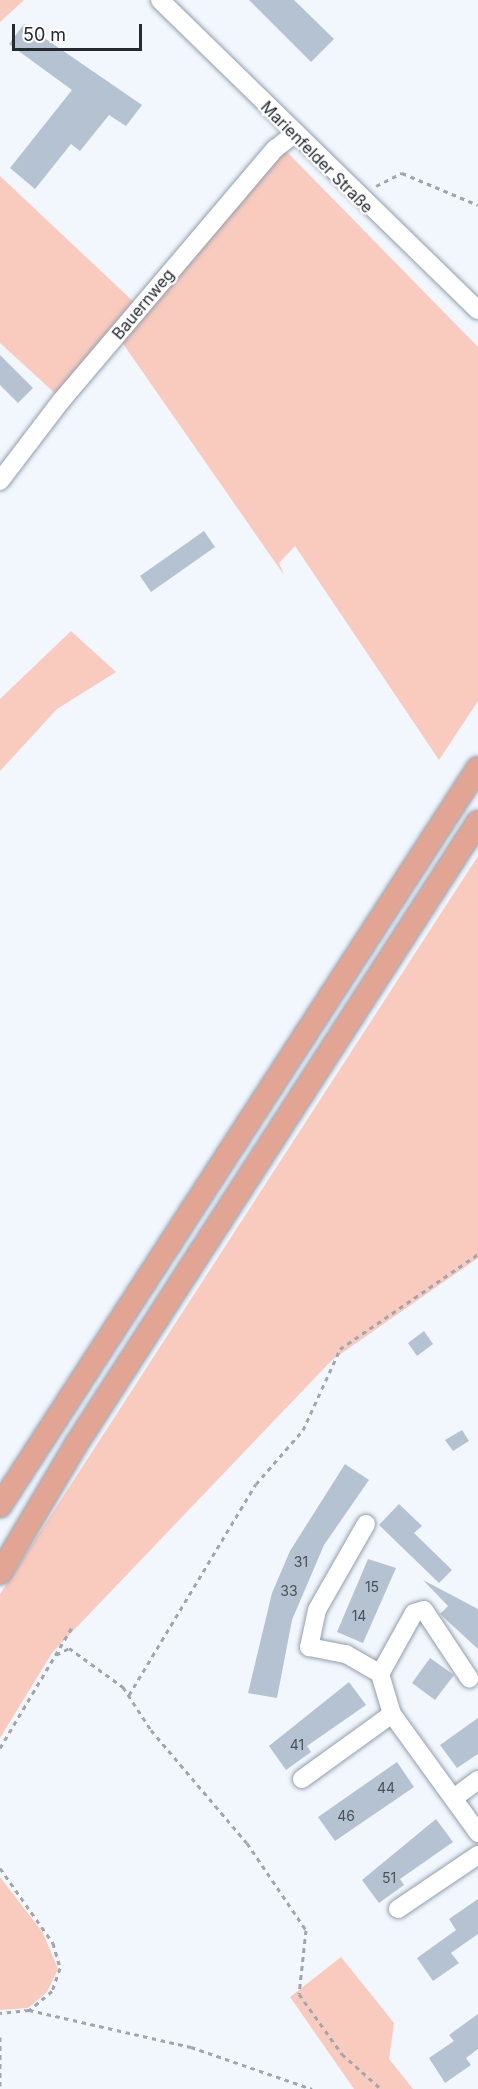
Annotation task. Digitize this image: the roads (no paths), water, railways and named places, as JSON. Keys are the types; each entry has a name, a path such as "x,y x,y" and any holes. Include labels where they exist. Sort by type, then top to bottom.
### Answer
{"main road":[{"path":"0,1506 478,768"},
{"path":"0,1572 76,1443 478,822"}],"street":[{"name":"Marienfelder Straße","path":"160,0 361,200 478,310"},
{"name":"Bauernweg","path":"0,481 61,402 275,149 294,134"},
{"path":"366,1524 317,1610 309,1647 346,1654 380,1674 392,1714 478,1833"},
{"path":"380,1674 414,1613 424,1610 469,1678"},
{"path":"302,1779 392,1714"},
{"path":"454,1798 478,1780"},
{"path":"398,1909 478,1855"}]}
